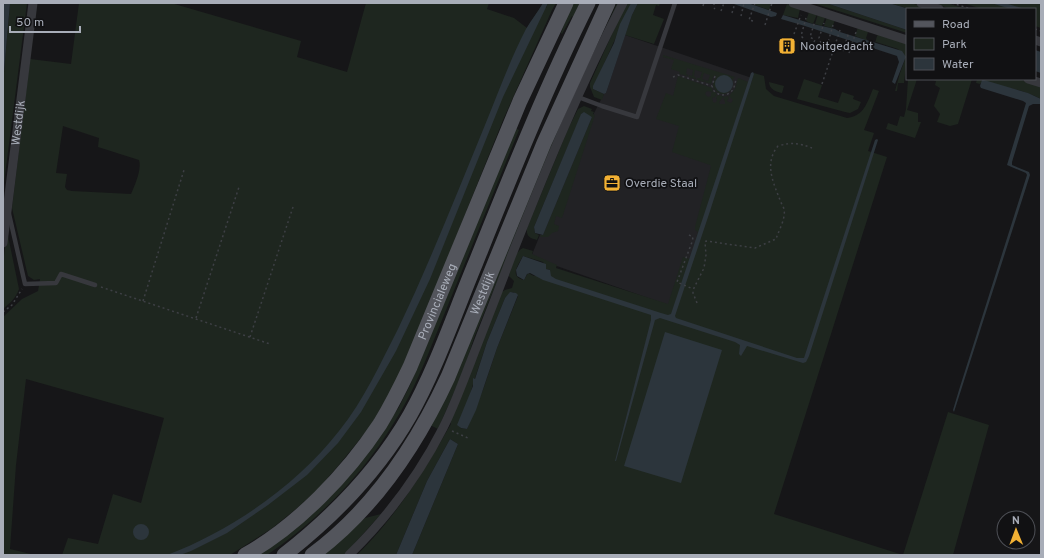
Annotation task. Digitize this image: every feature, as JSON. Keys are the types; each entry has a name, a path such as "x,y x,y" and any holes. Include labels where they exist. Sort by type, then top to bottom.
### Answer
{"main road":[{"name":"Provincialeweg","path":"244,555 304,511 338,478 360,451 383,418 397,394 413,361 520,101 566,3"},
{"name":"Provincialeweg","path":"284,555 322,524 354,492 390,446 410,416 434,364 538,112 588,3"},
{"name":"Westdijk","path":"312,555 350,521 381,487 408,451 429,416 448,377 553,122 608,3"}],"street":[{"name":"Westdijk","path":"3,242 34,3"},
{"name":"Westdijk","path":"349,555 374,529 401,497 423,464 443,427 458,395 518,239 578,97 623,3"},
{"path":"793,3 906,40"},
{"path":"921,3 937,8"},
{"path":"1031,80 1041,83"}],"lane":[{"path":"578,97 637,117 676,3"},
{"path":"8,206 25,284 56,283 61,274 95,285"}],"path":[{"path":"714,3 715,9"},
{"path":"721,12 724,3"},
{"path":"741,16 744,3"},
{"path":"753,21 749,20 755,3"},
{"path":"765,26 772,3"},
{"path":"952,3 968,8"},
{"path":"732,13 734,4"},
{"path":"794,34 800,18"},
{"path":"803,38 803,26 806,19"},
{"path":"814,42 815,40 810,37 815,22"},
{"path":"821,43 819,40 823,25"},
{"path":"827,46 833,28"},
{"path":"822,84 840,31"},
{"path":"843,51 849,32"},
{"path":"849,53 855,36"},
{"path":"673,77 678,75 712,86 713,89 720,95 728,94 734,90 736,79"},
{"path":"712,86 714,76"},
{"path":"697,303 693,289 704,268 706,255 705,242 754,248 763,246 776,239 784,219 784,209 774,184 770,159 778,146 790,143 802,144 812,148"},
{"path":"143,301 184,170"},
{"path":"195,319 239,187"},
{"path":"250,338 294,204"},
{"path":"689,235 692,237 692,242 677,282 693,289"},
{"path":"3,312 12,305 25,284"},
{"path":"95,285 270,344"},
{"path":"443,427 468,438"}],"shaded area":[{"path":"625,35 752,78 674,307 531,257 540,235 543,235 592,117 604,94 606,93"}],"green space":[{"path":"10,3 27,3 3,191 3,83"},
{"path":"79,3 171,3 301,41 297,57 347,72 366,3 489,3 487,9 514,18 527,28 542,5 546,8 548,3 556,3 503,120 413,344 390,393 369,428 318,489 271,529 230,555 62,555 68,538 98,544 113,494 141,503 164,418 26,379 16,465 10,549 35,555 3,555 3,317 22,299 38,291 40,279 34,280 28,276 12,208 30,59 71,64","holes":["63,126 99,138 98,147 139,160 139,172 131,194 67,190 65,187 67,174 56,173"]},
{"path":"572,3 580,3 562,34 561,33"},
{"path":"617,3 619,3 491,296 474,338 463,372 438,429 430,425 537,175"},
{"path":"626,3 631,3 593,89 604,94 602,100 594,97 590,83"},
{"path":"638,3 660,3 659,6 656,5 653,15 664,19 654,44 625,35"},
{"path":"756,3 771,3 769,10 755,5"},
{"path":"813,3 826,3 906,30 906,33"},
{"path":"889,3 911,3 927,8 906,8"},
{"path":"933,3 947,3 963,8 948,8"},
{"path":"963,3 1041,3 1041,28 1036,26 1036,8 979,8"},
{"path":"787,4 800,9 798,18 783,15"},
{"path":"809,12 817,14 813,24 806,21"},
{"path":"818,14 825,18 822,26 815,24"},
{"path":"827,17 835,20 832,28 824,26"},
{"path":"858,27 868,32 866,38 868,41 855,36"},
{"path":"879,34 906,44 904,83 898,83 897,91 895,91 905,59 898,49 876,42 875,43"},
{"path":"663,55 735,77 733,79 733,84 729,92 726,94 720,93 713,87 716,77 715,75 711,84 705,82 706,80 708,81 710,75 704,73 702,79 705,80 704,82 697,80 697,78 700,78 702,72 695,70 694,76 696,79 689,77 689,75 692,76 693,70 687,68 686,74 688,76 679,74 680,72 671,69 674,60 663,57"},
{"path":"754,73 764,76 766,89 774,96 847,118 853,117 861,112 867,104 873,89 879,91 864,130 874,133 868,151 887,157 774,514 903,555 412,555 458,444 450,439 427,481 396,555 357,555 397,509 420,476 451,424 450,421 500,293 512,288 514,281 509,276 513,260 520,250 523,248 533,251 532,254 557,265 556,268 668,304 683,257 690,259 698,232 695,230 695,227 711,166 672,152 679,126 656,119 666,93 673,96 678,76 712,88 713,91 708,91 705,94 708,97 711,96 711,93 714,91 717,94 712,98 713,102 715,103 718,95 723,96 719,102 720,104 725,104 723,97 728,96 729,98 727,101 731,103 733,100 729,96 735,89 738,78 751,83","holes":["523,256 543,262 546,269 550,270 534,276 528,273 524,280 519,278 516,270","513,292 518,296 497,348 484,387 467,429 460,428 487,342 505,298"]},
{"path":"804,79 822,85 818,97 838,103 842,92 854,96 853,99 861,102 858,109 850,113 797,99"},
{"path":"908,80 917,80 907,110 918,113 918,122 921,122 915,138 886,129 888,123 897,126 900,116 904,117"},
{"path":"932,80 972,80 958,124 950,126 937,122 940,114 934,106 940,88 935,85 936,81"},
{"path":"977,80 1021,80 1041,86 1041,99 1012,88 976,83"},
{"path":"769,82 784,86 782,93 773,90 770,87"},
{"path":"584,106 592,109 591,111 594,112 593,114 595,115 562,218 556,216 554,224 559,226 558,231 552,233 548,237 541,237 540,235 543,235 592,117 582,113 534,227 535,233 539,235 537,240 532,239 528,235 527,228 568,129 578,109"},
{"path":"515,128 519,130 425,361 414,387 400,413 369,460 338,495 304,527 286,541 267,555 258,555 376,441 399,407 410,385"},
{"path":"7,231 19,289 14,298 3,309 3,264"},
{"path":"948,412 989,425 953,555 903,555"},
{"path":"381,514 344,555 323,555 365,518"}],"water":[{"path":"3,3 10,3 3,83"},
{"path":"543,3 548,3 503,97 430,279 396,351 361,412 338,443 307,475 268,505 227,533 191,551 180,555 167,555 215,533 261,504 283,488 322,451 348,419 371,382 398,329 443,227 504,77 526,29"},
{"path":"631,3 638,3 632,15 606,93 604,94 593,89 593,86 614,43 620,24"},
{"path":"731,3 748,3 777,13 776,16 771,17"},
{"path":"826,3 889,3 906,8 906,30"},
{"path":"991,3 1005,3 1022,8 1008,8"},
{"path":"783,15 835,29 840,32 902,51 906,57 895,84 892,82 899,62 897,56 781,19"},
{"path":"1036,50 1041,52 1041,73 1036,71"},
{"path":"753,72 754,74 675,316 676,318 797,358 804,358 875,140 877,139 878,140 809,356 806,362 803,363 747,346 741,356 739,354 740,345 735,342 660,318 655,320 615,461 651,315 543,280 530,273 527,274 524,280 517,276 516,270 523,256 546,264 546,269 550,270 551,276 556,279 661,313 668,315 671,314 751,73"},
{"path":"724,75 730,78 733,84 730,90 724,93 718,90 715,84 718,78"},
{"path":"982,80 1028,93 1041,99 1041,104 1033,104 1029,106 1012,162 1012,165 1029,172 1030,175 954,412 953,410 959,390 1027,175 1026,173 1007,165 1026,103 981,88 980,86"},
{"path":"584,112 592,117 543,235 535,233 534,227 581,114"},
{"path":"510,292 518,295 497,348 476,410 467,429 461,428 457,425 473,386 473,378 475,379 487,342 505,298"},
{"path":"665,332 722,350 681,483 624,466"},
{"path":"450,439 458,444 412,555 396,555 427,481"},
{"path":"141,524 148,529 149,532 144,539 141,540 134,535 133,532 138,525"}],"place":[{"name":"Nooitgedacht","path":"787,46"},
{"name":"Overdie Staal","path":"612,183"}]}
